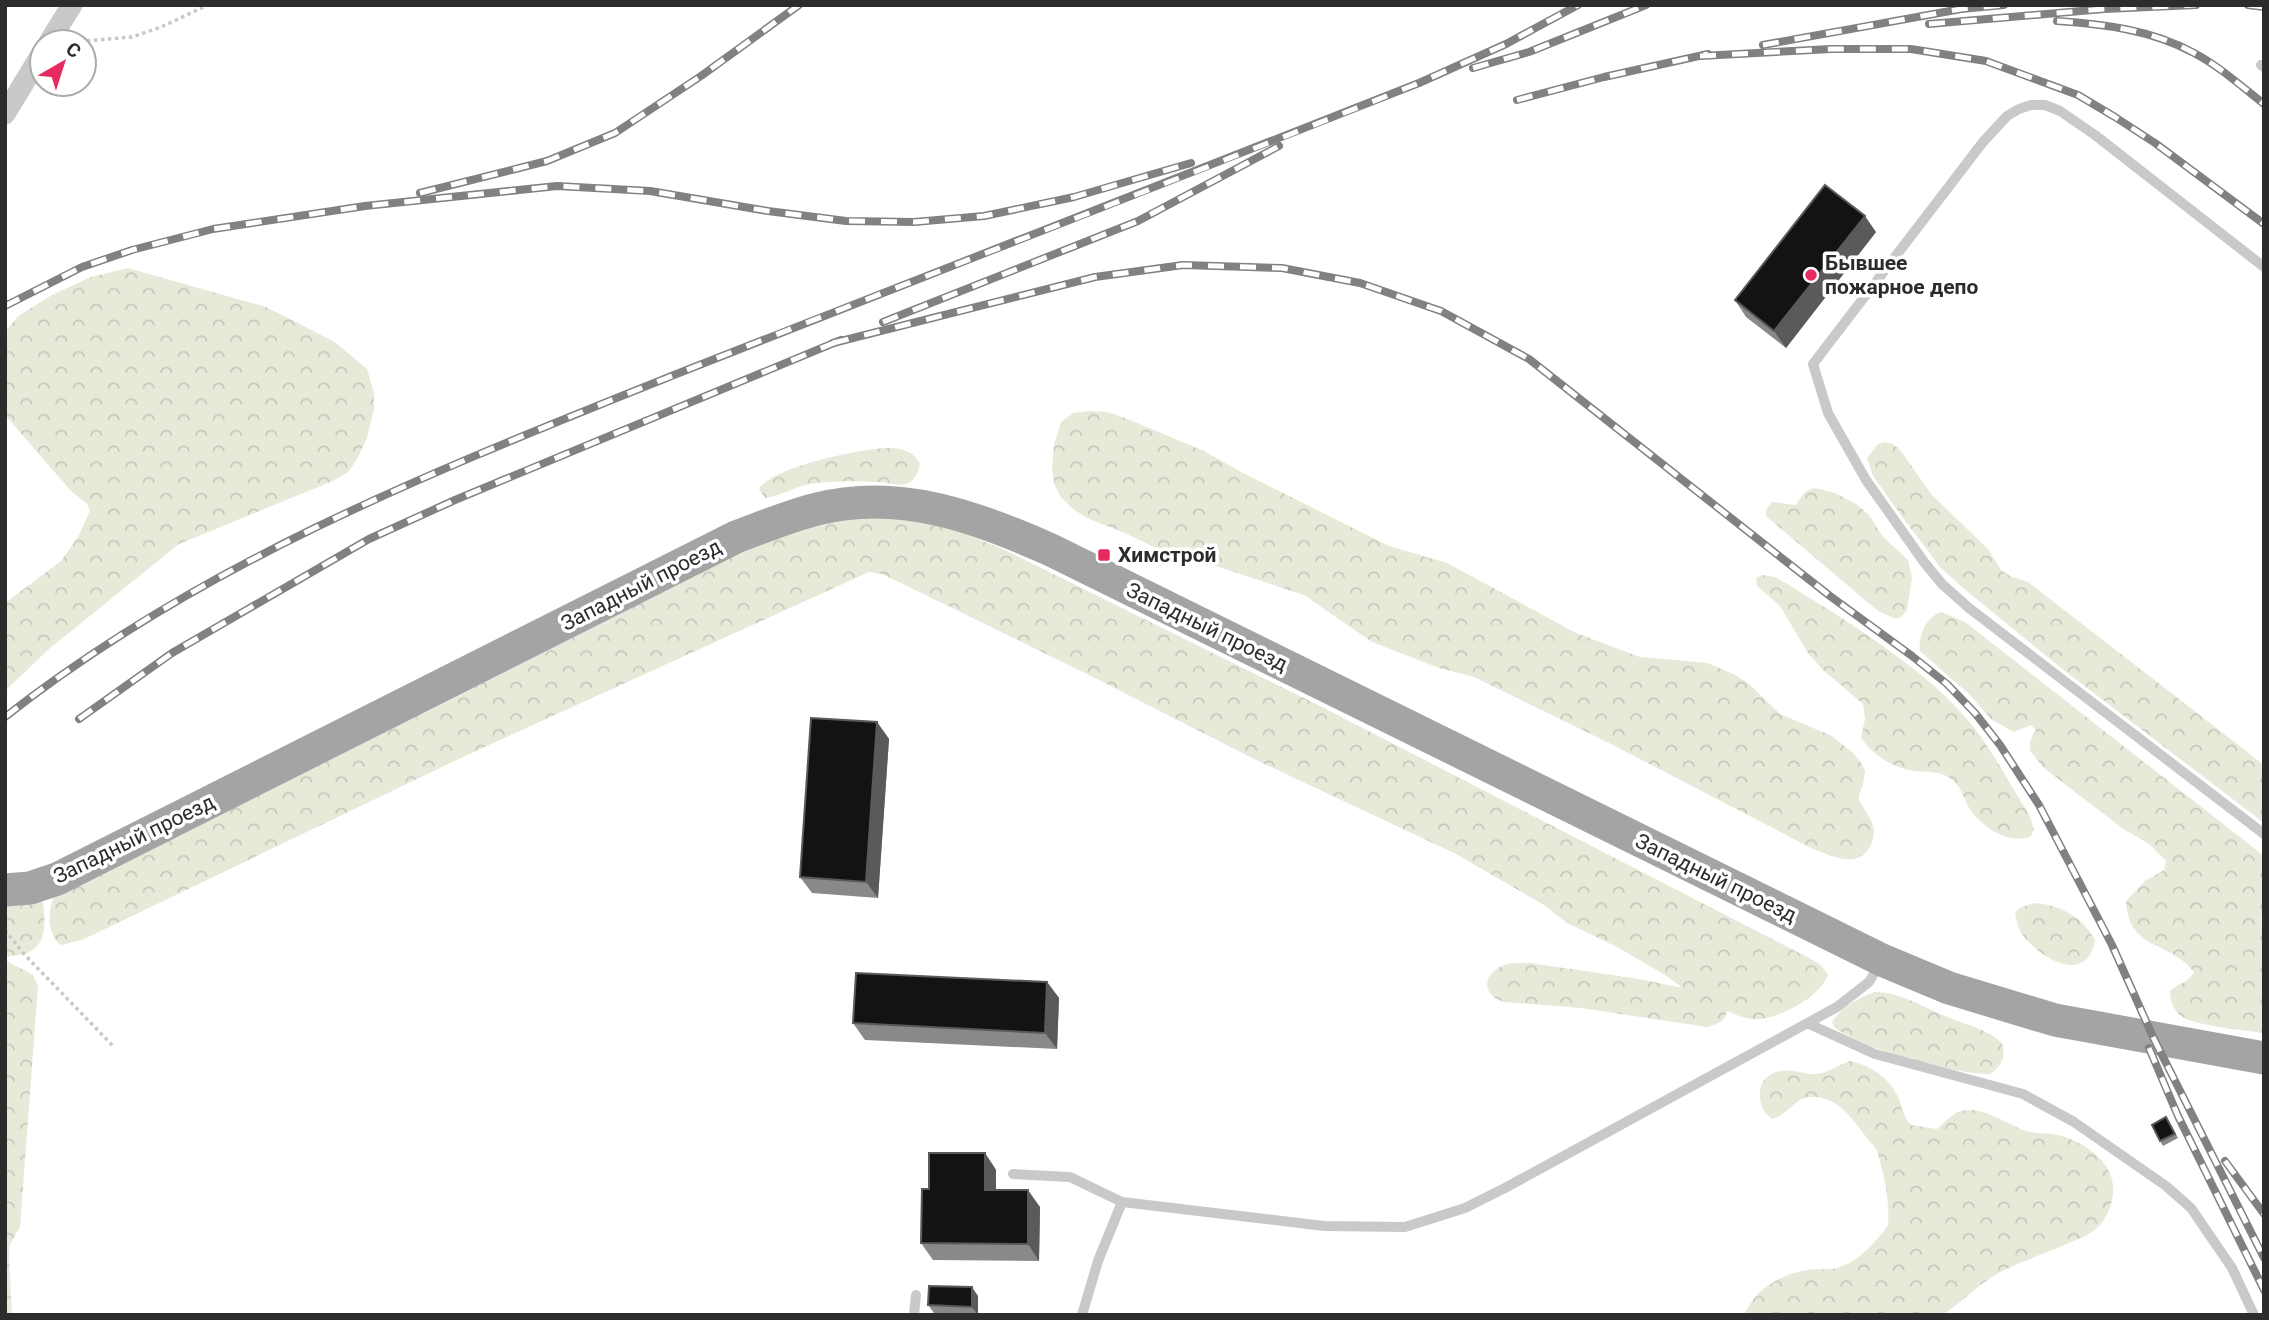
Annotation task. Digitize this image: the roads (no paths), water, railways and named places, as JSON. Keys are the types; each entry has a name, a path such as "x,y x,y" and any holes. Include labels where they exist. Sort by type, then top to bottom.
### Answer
{"main road":[{"name":"Западный проезд","path":"5,890 30,888 57,879 736,537 819,509 856,503 904,503 967,515 1051,550 1882,960 1949,988 2055,1020 2264,1058"}],"street":[{"path":"58,28 72,5"},
{"path":"5,114 28,76"}],"lane":[{"path":"2264,267 2095,135 2060,111 2045,105 2031,105 2007,116 1983,142 1814,365 1828,413 1866,480 1903,535 1942,584 1969,608 2264,834"},
{"path":"1013,1174 1070,1177 1122,1202 1324,1226 1405,1227 1454,1212 1505,1188 1809,1024 1857,993 1869,982 1882,960"},
{"path":"1809,1024 1875,1054 2023,1094 2093,1135 2166,1186 2192,1208 2232,1268 2254,1315"},
{"path":"1082,1315 1098,1261 1122,1202"},
{"path":"914,1315 916,1295"}],"railway":[{"path":"420,193 547,161 615,133 701,76 799,5"},
{"path":"5,717 84,660 164,609 247,562 418,480 684,371 1419,83 1506,44 1578,5"},
{"path":"1473,68 1529,52 1646,5"},
{"path":"1763,45 1961,9 2004,5"},
{"path":"1929,24 2104,9 2196,5"},
{"path":"2248,5 2264,7"},
{"path":"2057,21 2127,30 2178,45 2212,64 2264,104"},
{"path":"1700,56 1831,49 1911,49 1986,61 2078,95 2155,143 2264,224"},
{"path":"1517,100 1708,54"},
{"path":"883,322 1138,221 1279,146"},
{"path":"5,306 82,267 132,250 213,229 365,206 557,186 650,191 846,221 914,222 984,216 1074,197 1191,163"},
{"path":"833,343 1095,277 1183,265 1282,268 1360,283 1441,311 1529,359 1830,596 1912,656 1947,684 1975,713 2000,745 2039,805 2112,945 2154,1039 2264,1258"},
{"path":"79,719 172,653 369,539 455,500 841,340"},
{"path":"2149,1048 2178,1116 2264,1290"},
{"path":"2225,1161 2264,1214"}],"place":[{"name":"Бывшее пожарное депо","path":"1811,275"},
{"name":"Химстрой","path":"1104,555"}]}
